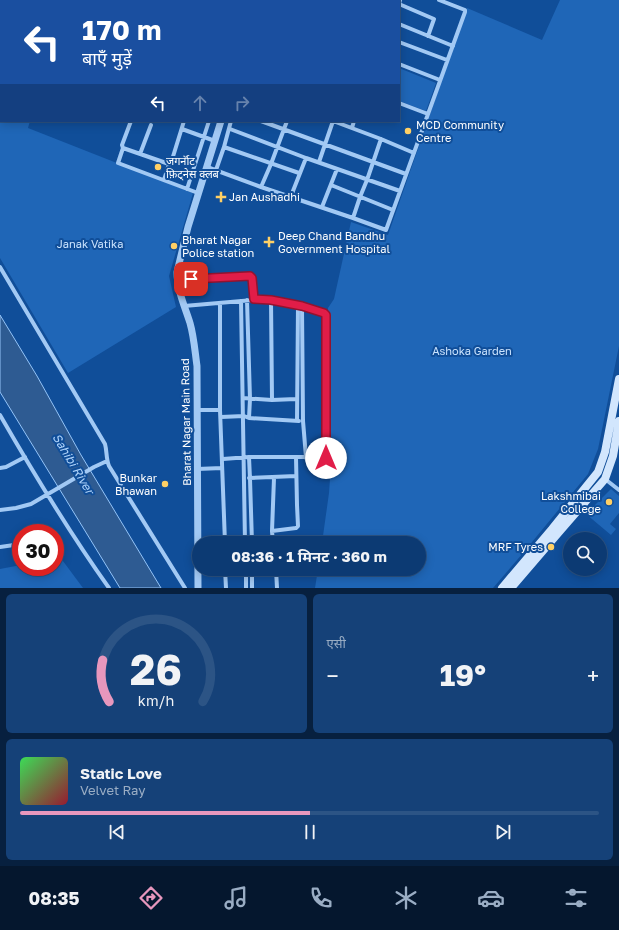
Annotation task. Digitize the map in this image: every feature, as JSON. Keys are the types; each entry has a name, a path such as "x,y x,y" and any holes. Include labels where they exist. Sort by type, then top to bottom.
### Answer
{"main road":[{"path":"507,587 560,531 605,479 613,456 619,379"},
{"path":"507,587 598,472 616,420"}],"street":[{"path":"206,167 386,230 465,11 439,0"},
{"path":"400,4 434,19 428,36"},
{"path":"400,24 453,46"},
{"path":"400,42 447,60"},
{"path":"400,64 440,80"},
{"path":"400,104 428,114"},
{"path":"131,122 122,145 123,148 118,163 198,194"},
{"path":"164,180 184,122"},
{"path":"187,189 209,122"},
{"name":"Bharat Nagar Main Road","path":"198,588 197,366 190,322 184,306 177,279 177,272 188,227 220,122"},
{"path":"216,170 230,129 231,122"},
{"path":"264,122 406,174"},
{"path":"261,187 287,122"},
{"path":"319,162 333,122"},
{"path":"336,122 414,153"},
{"path":"352,128 354,122"},
{"path":"140,154 152,125"},
{"path":"182,129 215,141"},
{"path":"230,129 306,158 400,191"},
{"path":"353,218 381,139"},
{"path":"224,147 300,173"},
{"path":"123,148 169,164"},
{"path":"291,196 306,158"},
{"path":"322,207 337,169"},
{"path":"331,185 393,210"},
{"path":"0,267 105,444 109,466 185,588"},
{"path":"177,279 250,276 252,278 254,299"},
{"path":"184,306 254,299 271,300 300,306 323,312 326,315 325,460 309,461 306,457 303,421 300,306"},
{"path":"247,300 250,399 249,418"},
{"path":"271,300 272,400"},
{"path":"241,301 243,398 250,478 252,536"},
{"path":"220,302 220,410 223,458 222,468 225,536"},
{"path":"297,421 296,399 300,306"},
{"path":"243,398 272,400 296,399"},
{"path":"197,410 220,410"},
{"path":"0,415 86,556 109,588"},
{"path":"221,417 244,416 249,418 303,421"},
{"path":"0,468 6,467 25,456"},
{"path":"246,536 244,478 247,457"},
{"path":"272,531 297,528 296,457"},
{"path":"223,458 306,457"},
{"path":"0,510 31,504 107,461"},
{"path":"198,469 222,468"},
{"path":"244,478 296,476"},
{"path":"273,536 274,478"},
{"path":"605,479 619,490"},
{"path":"0,547 12,545"},
{"path":"226,576 226,588"},
{"path":"246,576 246,588"},
{"path":"252,576 252,588"},
{"path":"277,576 278,588"}],"green space":[{"name":"Ashoka Garden","path":"560,0 619,0 619,346 598,449 588,474 493,588 315,588 317,576 426,576 426,536 323,536 331,465 328,308 334,299 351,222 388,235 467,8 542,40"},
{"path":"400,68 436,83 426,111 400,101"},
{"name":"Janak Vatika","path":"0,122 30,122 28,128 193,193 169,276 176,307 68,373 0,258"},
{"name":"Lakshmibai College","path":"611,489 619,496 619,513 610,524 616,529 611,535 586,514"},
{"path":"64,562 83,588 0,588 0,569 12,567 12,576 64,576"}],"water":[{"name":"Sahibi River","path":"0,315 37,376 81,455 161,588 120,588 0,392"}],"place":[{"name":"MCD Community Centre","path":"408,131"},
{"name":"जगर्नॉट फ़िट्नेस क्लब","path":"158,167"},
{"name":"Jan Aushadhi","path":"221,197"},
{"name":"Deep Chand Bandhu Government Hospital","path":"269,242"},
{"name":"Bharat Nagar Police station","path":"174,246"},
{"name":"Bunkar Bhawan","path":"165,484"},
{"name":"Lakshmibai College","path":"609,502"},
{"name":"MRF Tyres","path":"551,547"}],"route":[{"path":"191,279 250,276 252,278 254,299 271,300 302,306 323,312 326,315 326,458"}]}
